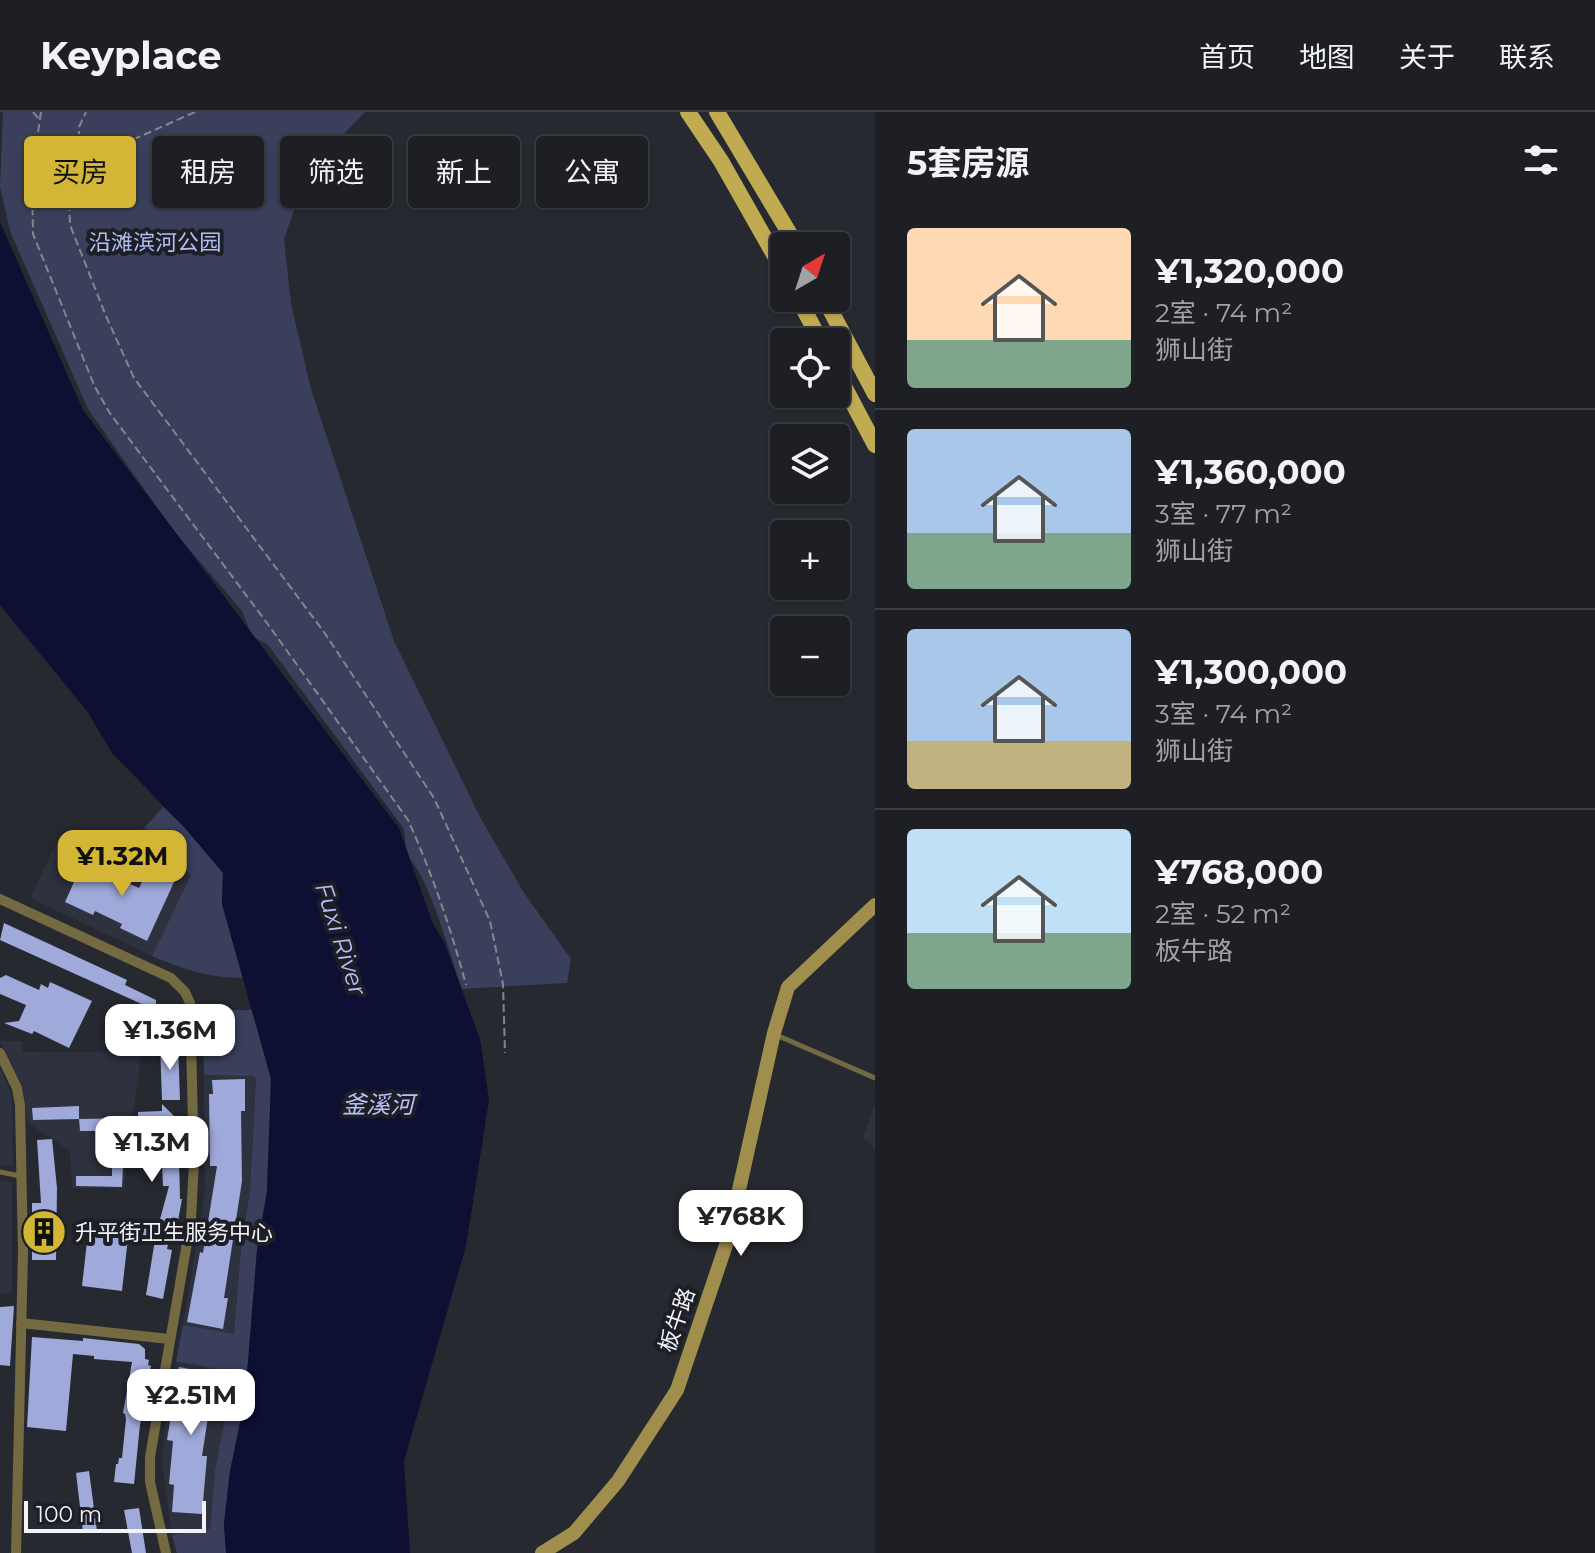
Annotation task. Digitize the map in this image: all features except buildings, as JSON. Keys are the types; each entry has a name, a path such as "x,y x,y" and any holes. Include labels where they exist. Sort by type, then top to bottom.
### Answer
{"main road":[{"path":"688,112 721,161 770,247"},
{"path":"717,112 789,232"},
{"path":"831,312 875,394"},
{"path":"850,398 875,445"},
{"name":"板牛路","path":"542,1553 574,1533 618,1481 677,1390 728,1239 774,1033 788,987 875,905"}],"street":[{"path":"0,899 171,978 185,992 190,1003 191,1220 150,1457 150,1482 166,1553"},
{"path":"0,1053 17,1088 20,1105 21,1323 16,1553"},
{"path":"21,1323 169,1339"}],"lane":[{"path":"774,1033 875,1078"},
{"path":"0,1172 21,1176"}],"path":[{"path":"33,112 40,120"},
{"path":"41,112 32,174 33,234 94,385 109,412 267,623 408,820 424,855 457,948 466,985"},
{"path":"79,136 86,112"},
{"path":"136,138 195,112"},
{"path":"69,208 70,225 100,303 134,378 324,632 434,798 490,921 503,984 505,1053"}],"shaded area":[{"path":"145,827 191,875 152,956 30,898 59,837 110,861"},
{"path":"0,1041 22,1041 23,1052 142,1051 132,1118 133,1156 127,1160 124,1188 72,1188 70,1151 27,1122 23,1087"},
{"path":"0,1068 12,1096 13,1166 0,1165"},
{"path":"204,1075 253,1076 256,1079 250,1191 241,1249 234,1335 183,1325 205,1192"},
{"path":"875,1103 875,1148 863,1137"},
{"path":"0,1180 12,1182 12,1293 0,1294"},
{"path":"176,1361 231,1371 215,1470 210,1529 172,1535 162,1463 166,1413"}],"green space":[{"name":"沿滩滨河公园","path":"3,112 365,112 342,136 280,136 280,208 295,208 284,239 291,304 311,389 394,641 480,817 524,893 571,959 567,983 462,989 431,898 407,857 404,829 268,645 252,636 242,611 173,530 88,409 10,231 0,186"},
{"path":"163,807 223,873 222,904 243,978 196,972 152,956 191,875 145,827"},
{"path":"220,1010 253,1010 271,1079 267,1191 257,1250 245,1399 230,1471 224,1524 226,1553 177,1553 172,1535 210,1529 215,1470 231,1372 176,1361 183,1325 234,1334 241,1249 250,1191 256,1079 253,1076 204,1075 203,1027"}],"water":[{"name":"釜溪河","path":"0,222 83,410 399,828 433,924 445,944 480,1039 489,1100 466,1246 404,1461 410,1553 226,1553 224,1524 230,1471 245,1399 257,1250 267,1191 271,1079 222,904 223,873 185,828 112,753 87,711 0,605"}],"place":[{"name":"升平街卫生服务中心","path":"44,1232"}],"water label":[{"name":"Fuxi River","path":"341,939"}]}
